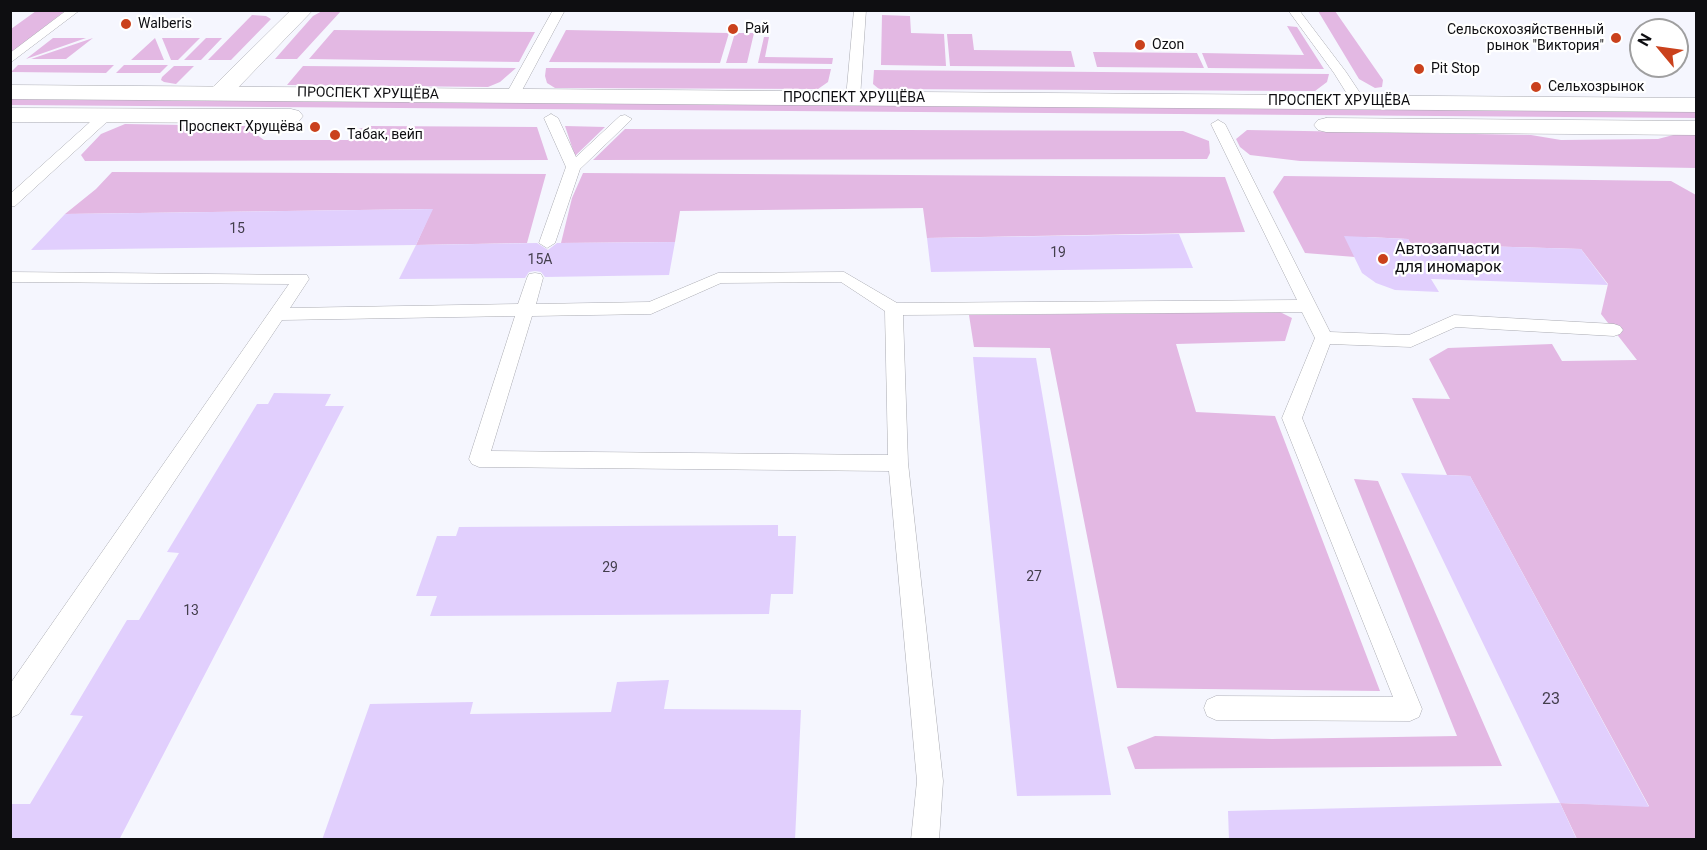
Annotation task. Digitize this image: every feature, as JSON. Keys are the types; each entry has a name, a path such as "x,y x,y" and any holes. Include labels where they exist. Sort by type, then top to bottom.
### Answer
{"main road":[{"path":"220,93 303,10"},
{"name":"ПРОСПЕКТ ХРУЩЁВА","path":"10,92 1696,105"},
{"name":"ПРОСПЕКТ ХРУЩЁВА","path":"10,116 312,117"},
{"path":"561,118 648,119"},
{"path":"1207,124 1242,124"},
{"name":"ПРОСПЕКТ ХРУЩЁВА","path":"1302,124 1696,128"}],"lane":[{"path":"10,59 75,10"},
{"path":"512,96 559,10"},
{"path":"853,98 860,10"},
{"path":"1290,11 1340,72 1359,102"},
{"path":"10,203 105,116"},
{"path":"561,118 573,167"},
{"path":"547,243 573,167 625,119"},
{"path":"1207,124 1324,338 1292,418 1410,709 1216,708"},
{"path":"278,314 651,308 718,278 844,277 894,309 1308,306"},
{"path":"10,278 301,279 10,706"},
{"path":"535,278 479,459 898,463"},
{"path":"894,309 898,463 930,781 926,840"},
{"path":"1324,338 1411,341 1454,321 1614,330"}],"shaded area":[{"path":"324,10 341,11 297,59 275,59 313,16"},
{"path":"36,11 65,11 11,53 11,29"},
{"path":"1318,11 1335,11 1383,80 1382,87 1375,88 1359,79"},
{"path":"252,15 266,16 271,19 231,60 208,60"},
{"path":"882,15 910,16 911,33 944,34 946,66 881,65"},
{"path":"1287,26 1297,27 1324,69 1208,68 1202,53 1304,55"},
{"path":"334,30 535,32 519,62 309,59"},
{"path":"566,30 729,33 720,63 549,62"},
{"path":"735,33 754,33 747,63 726,63"},
{"path":"947,34 972,34 974,50 1071,51 1075,67 950,66"},
{"path":"764,37 769,37 765,57 833,58 832,64 758,63"},
{"path":"53,38 86,38 26,59"},
{"path":"93,38 66,59 31,59"},
{"path":"155,38 164,60 131,60"},
{"path":"162,38 200,38 178,60 171,60"},
{"path":"206,38 222,38 201,60 184,60"},
{"path":"1093,52 1197,53 1204,68 1097,67"},
{"path":"18,65 114,65 106,73 11,72"},
{"path":"124,65 168,65 160,73 116,73"},
{"path":"174,66 194,66 176,84 161,80"},
{"path":"303,66 516,68 500,82 488,87 287,85"},
{"path":"546,68 831,69 828,82 818,89 555,88 547,83"},
{"path":"874,70 1329,74 1327,82 1315,91 879,89 873,84"},
{"path":"11,99 1696,111 1696,118 11,105"},
{"path":"125,124 245,126 264,140 348,140 354,130 371,126 537,127 548,160 85,161 81,155 101,134"},
{"path":"565,126 605,127 575,156"},
{"path":"625,129 1183,131 1209,141 1210,153 1207,159 593,160"},
{"path":"1247,130 1531,135 1561,140 1658,139 1677,134 1696,134 1696,168 1300,161 1250,155 1240,147 1236,139"},
{"path":"112,172 546,174 527,243 416,245 432,209 65,214 96,189"},
{"path":"583,173 1225,177 1245,232 927,238 923,208 680,211 675,242 561,243 572,198"},
{"path":"1284,176 1671,181 1696,195 1696,839 1577,839 1560,803 1649,806 1470,476 1447,475 1412,398 1450,399 1429,359 1448,348 1552,344 1562,361 1637,360 1601,314 1608,284 1581,249 1411,244 1408,239 1367,237 1355,257 1305,253 1273,192"},
{"path":"1280,312 1292,318 1285,341 1176,344 1196,412 1275,416 1380,691 1117,688 1050,348 974,347 969,315"},
{"path":"1354,479 1378,481 1502,766 1135,769 1127,747 1155,736 1272,739 1457,736"}],"building":[{"path":"433,209 416,245 31,250 65,214"},
{"path":"1179,234 1193,268 931,272 927,238"},
{"path":"1344,236 1408,239 1411,244 1581,249 1608,285 1431,279 1439,292 1395,290 1376,283 1362,273"},
{"path":"675,242 669,275 545,277 541,272 535,271 529,272 525,278 399,279 416,245 537,243 548,250 557,243"},
{"path":"973,357 1036,358 1111,795 1017,796"},
{"path":"274,393 331,394 325,406 344,406 119,840 10,840 10,804 30,804 83,716 70,715 127,620 139,620 179,553 167,552 257,404 268,404"},
{"path":"1401,473 1470,476 1649,807 1560,803"},
{"path":"778,525 778,536 796,536 793,594 771,594 769,614 430,616 437,596 416,596 437,536 456,536 459,527"},
{"path":"669,680 664,709 801,710 795,840 322,840 370,704 473,702 470,714 611,712 617,682"},
{"path":"1560,803 1577,840 1229,840 1228,811"}],"place":[{"name":"Walberis","path":"126,24"},
{"name":"Рай","path":"733,29"},
{"name":"Сельскохозяйственный рынок \"Виктория\"","path":"1616,38"},
{"name":"Ozon","path":"1140,45"},
{"name":"Pit Stop","path":"1419,69"},
{"name":"Сельхозрынок","path":"1536,87"},
{"name":"Проспект Хрущёва","path":"315,127"},
{"name":"Табак, вейп","path":"335,135"},
{"name":"Автозапчасти для иномарок","path":"1383,259"}]}
